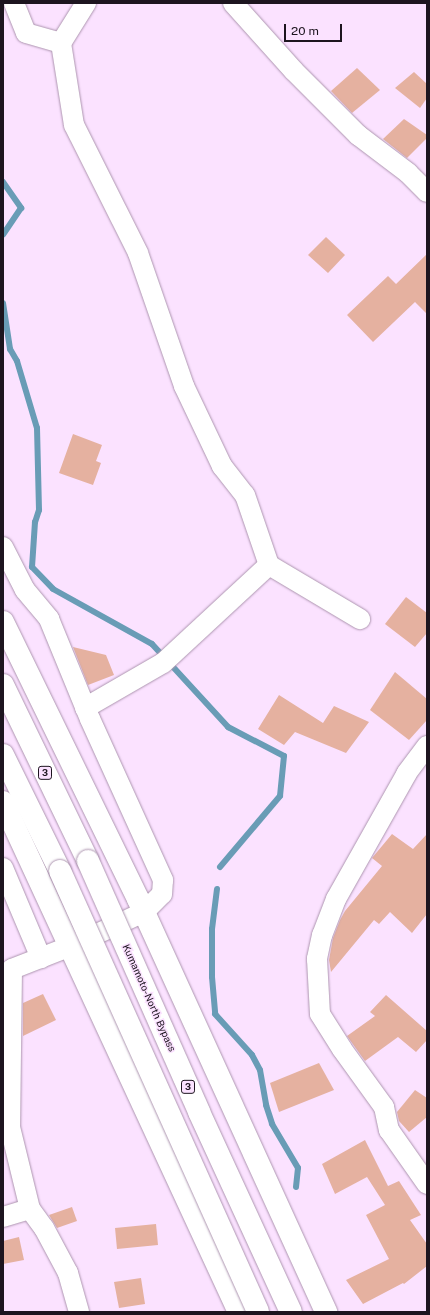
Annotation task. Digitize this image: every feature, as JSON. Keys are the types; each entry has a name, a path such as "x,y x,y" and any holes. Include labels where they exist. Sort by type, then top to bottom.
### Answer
{"highway":[{"path":"3,622 144,912 326,1312"},
{"name":"Kumamoto-North Bypass","path":"3,685 88,861 199,1112 291,1312"},
{"path":"3,755 60,871 258,1312"},
{"path":"3,802 71,946 239,1312"}],"street":[{"path":"14,3 26,33 61,43"},
{"path":"86,3 61,43 74,124 138,253 184,386 222,466 245,495 269,565 360,619"},
{"path":"232,3 294,71 358,135 408,173 427,192"},
{"path":"3,547 25,590 50,619 85,708 163,880 162,894 144,912 71,946 12,969 10,1127 30,1209 44,1228 68,1273 79,1312"},
{"path":"85,708 163,663 269,565"},
{"path":"427,746 407,773 336,899 322,935 317,959 320,1014 342,1049 384,1107 389,1130 427,1184"},
{"path":"3,868 40,958"},
{"path":"3,1217 30,1209"}],"building":[{"path":"357,68 380,90 352,113 331,91"},
{"path":"414,72 427,84 427,98 420,108 395,88"},
{"path":"404,119 427,135 427,138 407,158 383,139"},
{"path":"326,237 345,255 328,273 308,255"},
{"path":"427,254 427,314 415,302 373,342 347,315 388,276 396,284"},
{"path":"73,434 102,445 96,461 101,463 93,485 59,473"},
{"path":"406,597 427,613 427,633 415,647 385,624"},
{"path":"73,647 106,655 114,675 88,685"},
{"path":"395,672 427,699 427,720 409,740 370,710"},
{"path":"279,695 323,723 334,706 369,722 346,753 295,732 284,745 258,729"},
{"path":"392,834 413,849 427,834 427,914 412,933 390,912 379,924 374,920 331,972 329,960 333,938 340,920 345,911 382,866 372,858"},
{"path":"43,994 56,1020 23,1036 23,1003"},
{"path":"386,995 427,1031 427,1040 416,1052 398,1037 365,1061 347,1036 375,1016 370,1012"},
{"path":"319,1063 334,1090 279,1112 270,1083"},
{"path":"415,1090 427,1098 427,1117 409,1132 399,1121 397,1112"},
{"path":"365,1140 388,1186 399,1181 421,1215 410,1220 427,1244 427,1266 404,1284 403,1283 363,1304 346,1280 389,1259 366,1215 385,1205 367,1177 335,1194 322,1164"},
{"path":"72,1207 77,1221 57,1228 49,1215"},
{"path":"156,1224 158,1245 117,1249 115,1228"},
{"path":"19,1237 24,1260 3,1264 3,1241"},
{"path":"141,1278 145,1304 119,1308 114,1282"}],"waterway":[{"path":"3,182 21,208 3,235"},
{"path":"3,303 10,349 17,361 37,428 39,510 35,522 32,567 53,589 152,644 228,727 284,756 280,796 220,867"},
{"path":"217,889 212,929 212,977 215,1014 252,1055 260,1070 266,1105 272,1124 298,1168 296,1187"}]}
